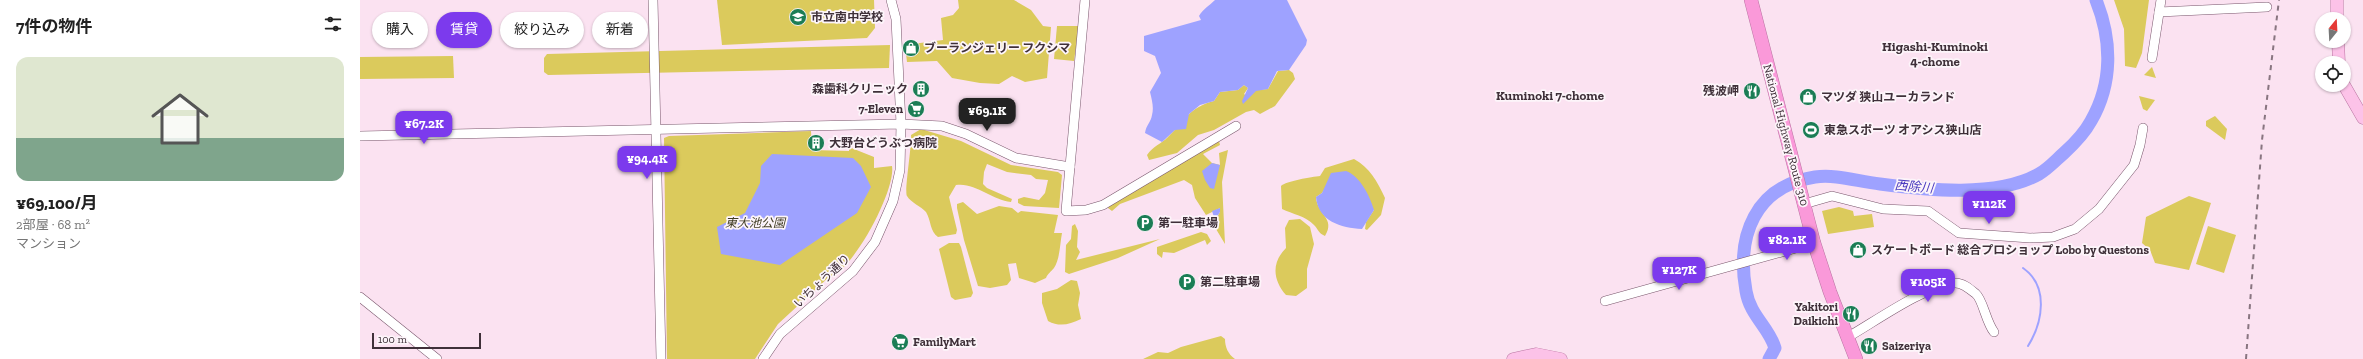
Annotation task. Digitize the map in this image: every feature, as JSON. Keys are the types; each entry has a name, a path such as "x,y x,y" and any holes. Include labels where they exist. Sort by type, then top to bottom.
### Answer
{"highway":[{"name":"National Highway Route 310","path":"1751,0 1814,243 1856,359"}],"main road":[{"path":"2337,0 2337,12"},
{"path":"2348,92 2363,118"},
{"path":"1513,359 1536,354 1560,359"}],"street":[{"path":"653,0 661,359"},
{"name":"いちょう通り","path":"763,359 780,334 853,271 875,242 893,201 900,170 901,124 896,19 891,0"},
{"path":"1085,0 1066,211 1086,210 1103,205 1236,126"},
{"path":"2152,58 2161,0"},
{"path":"2159,12 2267,7"},
{"path":"360,136 901,124 942,126 966,134 1016,158 1070,167"},
{"path":"1803,200 1832,196 1883,209 1928,211 1959,233 2030,238 2053,238 2075,229 2100,209 2134,165 2143,128"},
{"path":"1606,301 1814,243"},
{"path":"1848,337 1922,294 1955,283 1962,284 1978,295 1988,324 1994,332"},
{"path":"360,297 437,359"}],"green space":[{"name":"市立南中学校","path":"717,0 874,0 875,28 867,38 722,45"},
{"path":"958,0 1014,0 1031,10 1043,26 1051,27 1047,78 1025,82 1012,76 999,84 980,83 952,78 937,61 907,62 905,45 943,40 941,18 953,15 959,8"},
{"path":"2114,0 2149,0 2142,53 2136,68 2125,66 2124,29"},
{"path":"1057,26 1079,26 1074,61 1054,59"},
{"path":"890,45 889,68 548,75 544,72 544,58 547,54"},
{"path":"453,56 454,78 360,79 360,57"},
{"path":"2152,67 2156,78 2144,75"},
{"path":"1289,70 1293,73 1295,79 1275,106 1260,114 1254,110 1246,112 1214,130 1198,135 1177,153 1149,160 1147,155 1152,149 1168,137 1188,115 1198,107 1214,101 1220,92 1238,90 1244,85 1248,88 1244,94 1248,97 1256,90 1268,89 1278,71"},
{"path":"2139,96 2155,100 2147,111 2143,109"},
{"path":"2215,116 2227,129 2225,140 2206,126 2206,121"},
{"path":"921,129 961,141 1011,165 1058,172 1062,175 1059,208 1024,206 1018,203 1018,199 1024,197 1039,200 1045,193 1048,180 1036,179 1031,175 1007,172 987,164 984,172 983,184 987,188 1012,199 1011,202 1004,201 970,186 956,185 949,197 957,230 956,234 938,237 933,232 926,212 911,201 906,193 911,135"},
{"name":"東大池公園","path":"811,131 812,150 849,151 849,147 874,157 874,168 892,166 887,193 880,210 861,246 839,271 829,277 778,324 755,359 667,359 664,138 669,136"},
{"path":"1219,141 1220,145 1203,154 1212,163 1220,165 1219,153 1228,150 1222,182 1225,244 1216,229 1215,220 1220,212 1220,208 1206,215 1195,198 1192,185 1184,180 1120,204 1112,211 1108,208 1110,203"},
{"path":"1354,159 1369,171 1385,198 1381,215 1367,230 1365,229 1366,222 1374,210 1330,180 1322,193 1316,197 1319,208 1327,220 1328,230 1325,236 1321,234 1307,219 1282,209 1281,186 1293,181 1320,176 1325,168"},
{"path":"2189,196 2211,203 2189,270 2155,263 2150,250 2142,243 2146,217"},
{"path":"963,202 977,214 999,206 1012,208 1018,213 1021,211 1058,215 1054,233 1062,233 1059,256 1054,268 1046,278 1035,283 1019,278 1016,263 1008,264 1011,280 1007,285 990,288 978,286 964,240 957,208 957,204"},
{"path":"1839,207 1853,211 1854,216 1872,214 1874,227 1828,234 1822,211"},
{"path":"1300,219 1310,227 1314,244 1307,269 1307,288 1296,296 1286,295 1278,283 1276,277 1276,266 1281,254 1286,248 1285,228 1289,220"},
{"path":"1075,224 1078,231 1077,247 1080,252 1076,260 1160,239 1118,258 1069,274 1065,272 1066,245 1071,239 1072,226"},
{"path":"2208,226 2236,235 2224,273 2196,264"},
{"path":"1201,232 1207,234 1211,241 1207,245 1205,240 1174,253 1163,252 1162,258 1157,254 1157,247"},
{"path":"949,243 959,243 961,247 973,293 971,297 955,300 951,297 939,249"},
{"path":"1071,280 1077,281 1080,293 1078,305 1081,319 1072,323 1060,325 1048,321 1042,303 1042,293 1057,289"},
{"path":"1221,336 1225,339 1226,348 1229,353 1235,359 1143,359 1158,352 1168,353 1181,347"}],"water":[{"path":"1215,0 1287,0 1307,40 1306,45 1289,70 1277,71 1268,89 1256,91 1243,104 1242,101 1248,88 1244,85 1238,90 1220,92 1214,101 1200,105 1189,114 1186,129 1175,130 1162,142 1145,133 1153,112 1150,92 1161,73 1155,56 1144,51 1144,36 1201,20 1199,16"},
{"path":"772,154 853,158 861,166 871,187 857,213 780,265 721,254 717,227 745,213 760,183 761,166"},
{"path":"1212,163 1220,165 1214,189 1210,188 1202,171"},
{"path":"1346,171 1356,177 1364,187 1374,210 1362,229 1346,227 1332,222 1321,212 1318,205 1316,197 1322,193 1331,173"},
{"path":"1220,208 1220,212 1215,220 1212,211"}],"waterway":[{"name":"西除川","path":"1769,359 1775,348 1768,334 1751,308 1746,291 1744,271 1744,251 1748,233 1754,217 1764,203 1778,191 1794,182 1823,176 1918,188 1961,190 2003,187 2022,182 2046,170 2072,146 2088,126 2098,107 2103,92 2108,61 2107,46 2105,30 2096,0"},
{"path":"2023,268 2037,284 2041,305 2037,326 2028,346"}],"railway":[{"path":"2246,359 2262,140 2279,0"}],"place":[{"name":"市立南中学校","path":"798,17"},
{"name":"ブーランジェリー フクシマ","path":"911,48"},
{"name":"森歯科クリニック","path":"921,89"},
{"name":"残波岬","path":"1752,91"},
{"name":"マツダ 狭山ユーカランド","path":"1808,97"},
{"name":"7-Eleven","path":"916,109"},
{"name":"東急スポーツ オアシス狭山店","path":"1811,130"},
{"name":"大野台どうぶつ病院","path":"816,143"},
{"name":"第一駐車場","path":"1145,223"},
{"name":"スケートボード 総合プロショップ Lobo by Questons","path":"1858,250"},
{"name":"第二駐車場","path":"1187,282"},
{"name":"Yakitori Daikichi","path":"1851,314"},
{"name":"FamilyMart","path":"900,342"},
{"name":"Saizeriya","path":"1869,346"}],"district":[{"name":"Higashi-Kuminoki 4-chome","path":"1935,54"},
{"name":"Kuminoki 7-chome","path":"1550,95"}]}
